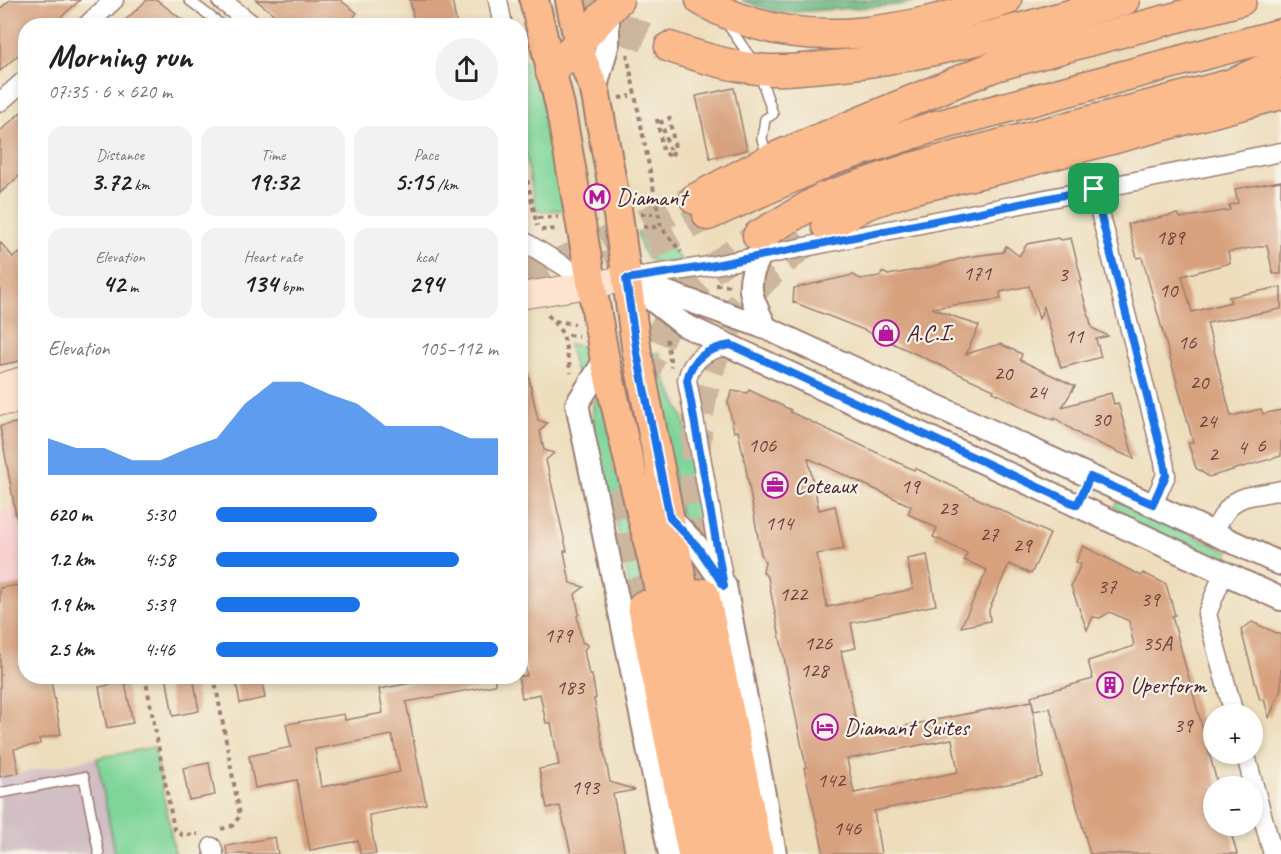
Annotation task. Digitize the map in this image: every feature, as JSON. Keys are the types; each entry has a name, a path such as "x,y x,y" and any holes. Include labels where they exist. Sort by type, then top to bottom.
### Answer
{"highway":[{"path":"709,5 739,20 777,31 816,34 896,27 1006,0"},
{"path":"670,47 699,57 775,71 867,64 913,56 1124,0"},
{"path":"1242,0 995,66 769,160 702,207 831,160 933,127 1281,34"},
{"path":"551,72 612,4"},
{"path":"759,246 823,198 890,175 1232,84 1281,62"},
{"path":"827,226 865,205 911,189 1002,168 1281,94"},
{"path":"714,590 758,854"},
{"path":"643,606 693,854"}],"main road":[{"path":"534,0 562,118 606,360 655,571 713,854"},
{"path":"570,0 582,59 596,90 637,353 736,854"},
{"path":"528,295 626,279"},
{"path":"0,387 18,381"},
{"path":"0,402 18,401"}],"street":[{"path":"95,18 114,0"},
{"path":"221,0 244,18"},
{"path":"498,0 501,18"},
{"path":"596,90 608,43 612,4"},
{"path":"0,102 18,86"},
{"path":"626,279 690,269 759,246 1094,189 1281,152"},
{"path":"1094,189 1164,462 1166,475 1153,504"},
{"path":"528,245 593,284"},
{"path":"759,246 753,269 750,296 766,328"},
{"path":"626,279 766,328 1281,564"},
{"path":"626,279 684,325 1281,599"},
{"path":"731,345 714,348 696,359 690,367 687,380 714,590 775,854"},
{"path":"606,360 577,404 670,854"},
{"path":"1077,505 1090,477"},
{"path":"1213,533 1224,511 1234,500 1281,490"},
{"path":"670,518 697,546 714,590"},
{"path":"1224,572 1207,614 1231,704"},
{"path":"1248,764 1273,854"}],"lane":[{"path":"189,0 213,18"},
{"path":"709,5 758,69 773,114 765,119 762,130 762,139 769,160"},
{"path":"0,793 84,777 99,854"}],"path":[{"path":"625,43 662,226 687,258 690,269"},
{"path":"669,116 675,148 671,157"},
{"path":"659,120 671,157"},
{"path":"671,147 671,157"},
{"path":"528,185 537,230"},
{"path":"538,218 566,217"},
{"path":"706,284 742,287"},
{"path":"555,321 563,334 577,404"},
{"path":"147,684 174,829 182,835 209,843 216,831 236,823 240,816 215,684"}],"shaded area":[{"path":"18,506 18,684 51,684 61,734 40,739 40,744 15,749 19,773 0,777 0,510"},
{"path":"97,758 115,854 0,854 0,777"}],"green space":[{"path":"741,0 921,0 901,5 778,13"},
{"path":"528,63 533,66 537,73 565,210 536,211 528,167"},
{"path":"637,232 658,232 682,261 663,263 650,260 643,250"},
{"path":"569,344 593,348 589,366 582,374 575,371"},
{"path":"653,353 660,353 666,381 683,417 710,545 680,513"},
{"path":"596,399 601,399 651,604 633,607 606,472 597,473 593,444 593,404"},
{"path":"1118,500 1229,552 1223,565 1112,513"},
{"path":"154,747 175,854 115,854 97,758"}],"building":[{"path":"10,0 80,0 60,18 18,18 18,55 0,71 0,9"},
{"path":"147,0 157,0 180,18 128,18"},
{"path":"256,0 340,0 357,13 353,18 279,18"},
{"path":"410,0 452,0 455,18 413,18"},
{"path":"734,88 747,150 710,158 696,96"},
{"path":"18,115 18,177 0,193 0,131"},
{"path":"1281,181 1281,274 1273,274 1267,245 1228,252 1230,263 1182,276 1192,312 1231,302 1229,297 1281,287 1281,309 1207,323 1231,416 1261,409 1263,414 1281,410 1281,456 1209,477 1196,468 1188,443 1193,442 1142,257 1137,258 1128,224 1177,214 1181,218 1230,210 1229,205 1238,203 1235,189"},
{"path":"1058,238 1062,240 1071,238 1082,281 1079,281 1092,328 1108,336 1096,339 1101,357 1061,368 1044,307 1039,319 1029,286 1000,292 1001,299 932,308 979,326 966,354 1000,344 1022,354 1020,360 1075,386 1062,407 1111,393 1114,404 1118,403 1134,459 1082,436 1055,418 1054,420 1030,410 993,392 994,390 864,330 793,302 794,288 853,275 861,279 880,276 882,272 888,275 927,268 967,257 1003,252 1006,246 1019,256 1027,244"},
{"path":"0,242 13,257 18,254 18,362 0,365"},
{"path":"528,374 538,420 547,423 540,431 544,450 554,453 546,460 567,551 564,551 570,583 584,587 575,594 579,614 577,616 582,642 588,645 584,650 589,675 592,675 596,698 594,699 610,782 635,790 613,794 625,854 571,854 560,806 547,808 539,769 559,765 551,723 546,723 540,694 522,698 519,684 528,684"},
{"path":"749,390 791,410 790,412 914,470 915,468 1050,534 1031,574 1009,564 989,610 990,621 961,627 987,570 964,560 967,553 933,537 937,528 908,514 911,506 808,458 819,510 835,506 844,549 817,554 827,607 913,589 907,559 927,555 936,605 851,623 856,648 841,651 859,735 1032,701 1042,777 874,811 881,854 824,854 804,768 806,767 768,578 763,572 765,562 761,554 744,458 738,431 734,432 728,402 732,391 747,393","holes":["952,739 958,772 854,793 847,759"]},
{"path":"18,423 18,521 17,521 0,426"},
{"path":"1083,546 1141,576 1143,573 1166,584 1175,615 1172,616 1203,731 1203,764 1212,764 1215,776 1203,776 1203,836 1232,836 1237,854 1090,854 1050,708 1034,711 1031,696 1093,679 1088,661 1134,646 1129,621 1110,612 1100,618 1093,617 1087,630 1071,586 1081,564 1076,562"},
{"path":"18,585 18,684 52,684 61,734 39,739 40,744 14,749 19,773 0,777 0,588"},
{"path":"1252,622 1281,635 1281,689 1269,718 1264,699 1260,700 1241,630"},
{"path":"125,684 133,723 107,728 99,687"},
{"path":"167,684 194,684 199,711 173,716"},
{"path":"236,684 262,684 265,698 240,703"},
{"path":"406,684 495,684 406,702 426,804 369,815 376,854 360,854 358,841 310,850 297,780 255,788 249,756 291,747 286,724 344,714 345,720 383,713 379,689","holes":["392,735 400,772 321,787 315,749"]},
{"path":"209,763 215,795 189,800 183,768"},
{"path":"275,837 278,854 227,854 226,846"}],"tunnel":[{"path":"582,0 611,24 670,47"},
{"path":"528,276 580,254 695,199"},
{"path":"568,287 708,215"},
{"path":"704,594 697,522 696,450 699,415 706,380 718,347 744,301 777,266 827,226"},
{"path":"643,606 631,559 626,510 626,476 635,408 644,375 657,343 673,314 693,287 716,266 758,236"}],"place":[{"name":"Diamant","path":"597,197"},
{"name":"A.C.I.","path":"886,333"},
{"name":"Coteaux","path":"775,485"},
{"name":"Uperform","path":"1110,685"},
{"name":"Diamant Suites","path":"825,727"}],"route":[{"path":"1094,189 1164,462 1166,475 1153,504 1090,477 1077,505 731,345 714,348 696,359 690,367 687,380 724,586 697,546 670,518 637,353 626,279 710,266 1094,189"}]}
